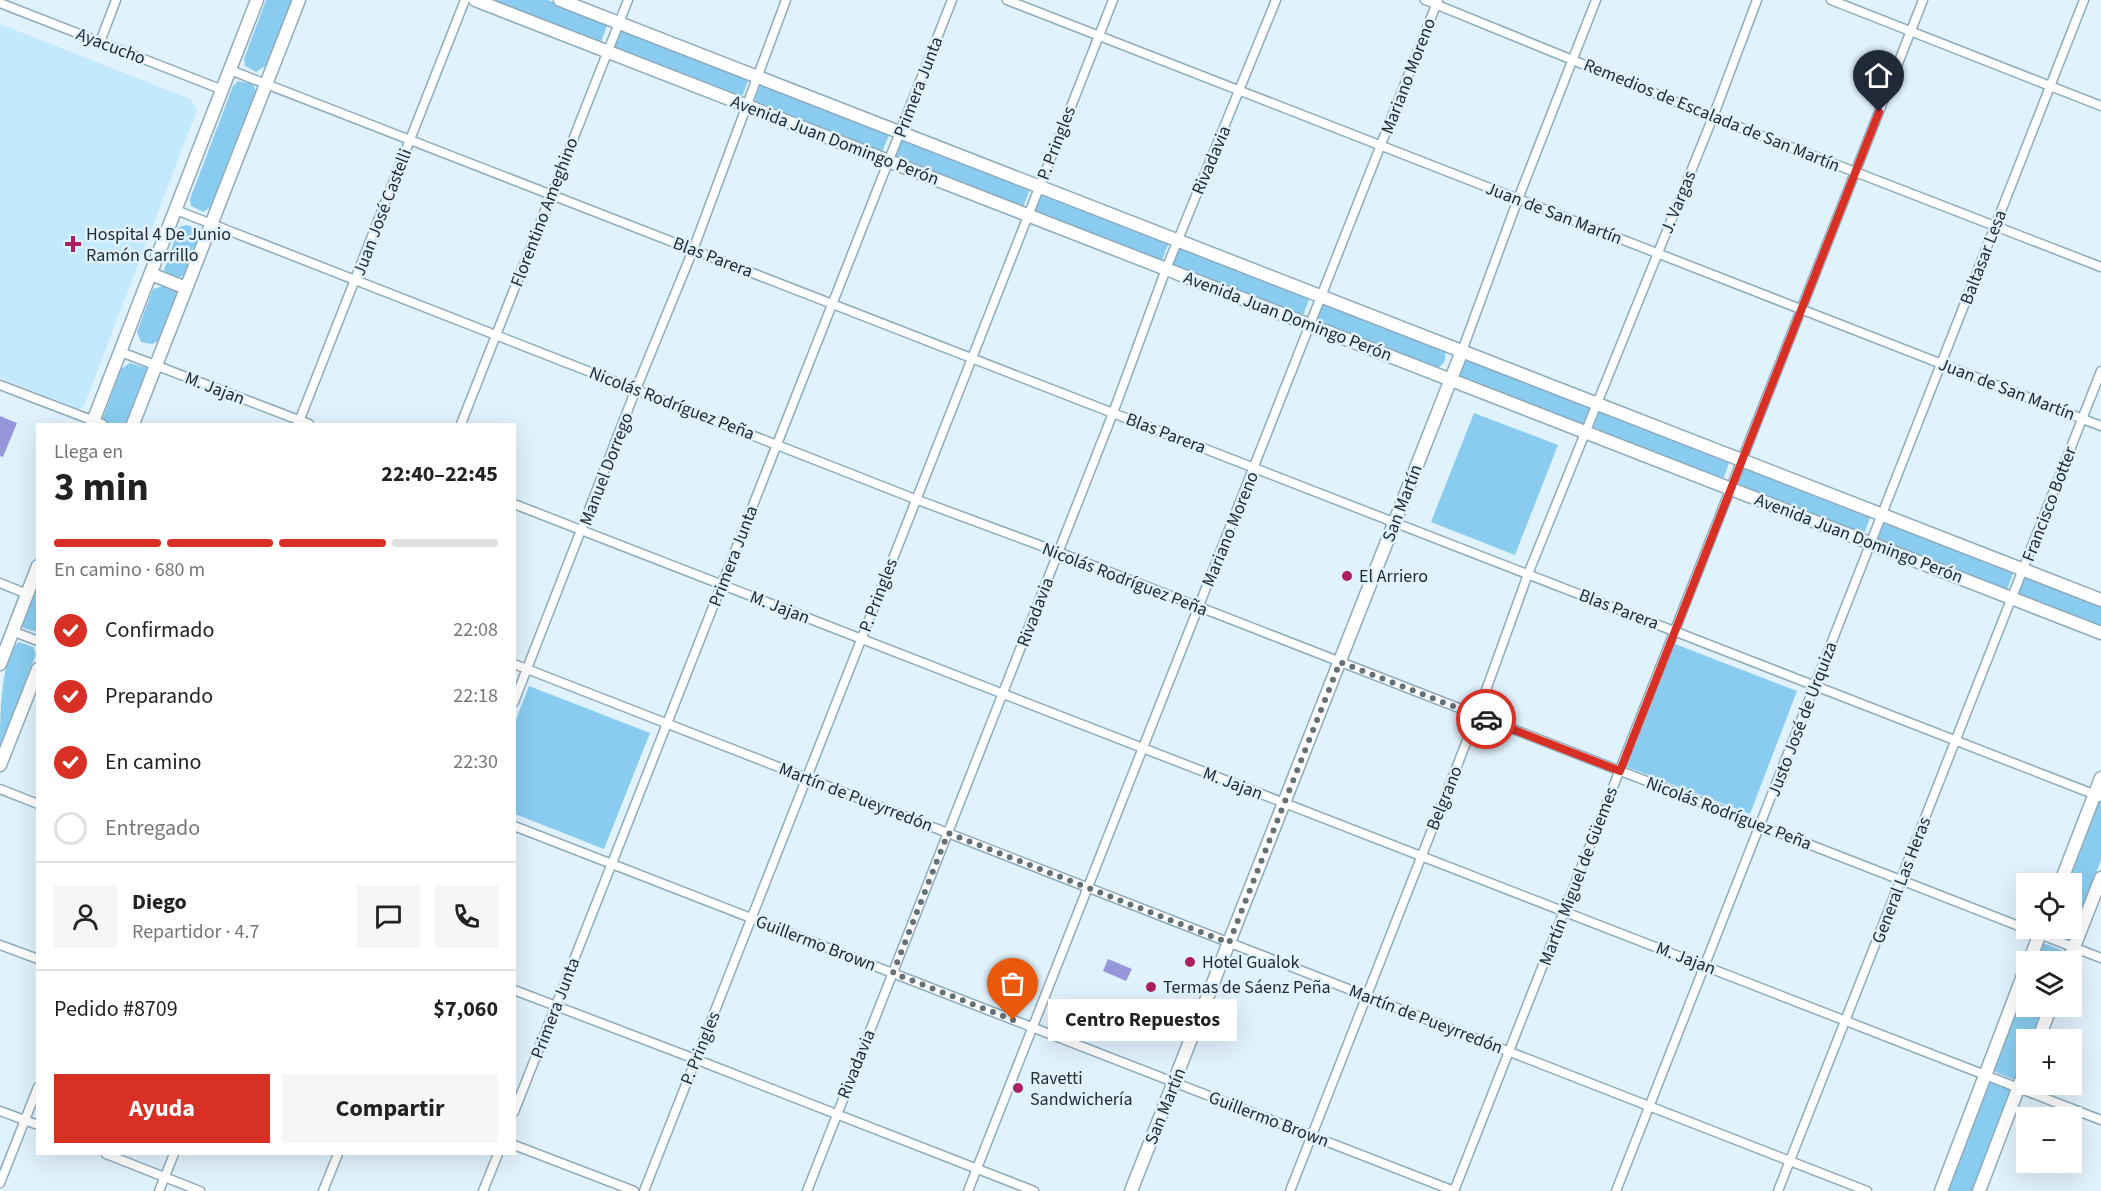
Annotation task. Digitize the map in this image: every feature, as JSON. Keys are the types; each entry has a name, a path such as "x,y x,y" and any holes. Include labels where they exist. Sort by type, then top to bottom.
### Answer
{"main road":[{"path":"96,423 121,351 257,0"},
{"path":"133,423 299,0"},
{"name":"Avenida Juan Domingo Perón","path":"475,0 2101,633"},
{"name":"Avenida Juan Domingo Perón","path":"560,0 2101,600"},
{"path":"151,274 186,288"},
{"name":"San Martín","path":"1131,1191 1462,351"},
{"path":"0,664 36,571"},
{"path":"0,765 36,674"},
{"path":"2065,873 2098,795 2101,778"},
{"path":"2072,951 2101,878"},
{"path":"1941,1191 2016,994"},
{"path":"1979,1191 2016,1095"}],"street":[{"path":"100,42 116,0"},
{"name":"Juan José Castelli","path":"299,423 465,0"},
{"name":"Florentino Ameghino","path":"461,423 628,0"},
{"name":"Manuel Dorrego","path":"516,697 583,531 636,389 693,250 786,0"},
{"name":"Primera Junta","path":"516,1107 952,0"},
{"name":"Juan de San Martín","path":"1007,0 2101,426"},
{"name":"P. Pringles","path":"644,1191 1113,0"},
{"name":"Rivadavia","path":"807,1191 1113,413 1166,269 1275,0"},
{"name":"Remedios de Escalada de San Martín","path":"1425,0 1437,2 1713,117 2101,267"},
{"path":"1462,351 1518,199 1596,0"},
{"name":"J. Vargas","path":"1598,404 1713,117 1757,0"},
{"path":"1830,0 2101,106"},
{"name":"Martín Miguel de Güemes","path":"1454,1191 1923,0"},
{"name":"Baltasar Lesa","path":"1882,514 2084,0"},
{"name":"Mariano Moreno","path":"968,1191 1437,2"},
{"name":"Ayacucho","path":"0,3 223,90"},
{"name":"Blas Parera","path":"230,70 2098,795"},
{"name":"Nicolás Rodríguez Peña","path":"176,210 915,499 1058,552 2016,923"},
{"name":"M. Jajan","path":"121,351 299,423"},
{"name":"Francisco Botter","path":"2023,569 2101,371"},
{"path":"0,385 96,423"},
{"name":"Belgrano","path":"1290,1191 1478,715 1528,574 1598,404"},
{"name":"M. Jajan","path":"516,505 2016,1086"},
{"name":"Justo José de Urquiza","path":"1616,1191 1882,514"},
{"name":"General Las Heras","path":"1778,1191 2023,569"},
{"path":"0,583 27,594"},
{"path":"12,631 36,640"},
{"name":"Martín de Pueyrredón","path":"516,665 1868,1191"},
{"path":"0,789 36,803"},
{"name":"Guillermo Brown","path":"516,827 1454,1191"},
{"name":"Nicolás Rodríguez Peña","path":"2056,939 2101,958"},
{"path":"0,945 36,958"},
{"path":"516,991 1034,1191"},
{"path":"0,1183 36,1092"},
{"name":"M. Jajan","path":"2039,1095 2101,1120"},
{"path":"0,1111 36,1124"},
{"path":"516,1146 634,1191"},
{"path":"108,1155 200,1191"},
{"path":"159,1191 174,1155"},
{"path":"323,1191 338,1155"},
{"path":"483,1191 498,1155"}],"shaded area":[{"path":"266,0 292,0 267,65 256,72 245,66 244,59"},
{"path":"491,0 548,0 608,23 601,42"},
{"name":"Hospital 4 De Junio Ramón Carrillo","path":"0,24 190,99 197,110 84,406 79,409 0,378"},
{"path":"620,29 749,78 742,97 613,48"},
{"path":"238,81 253,84 257,93 213,206 203,212 191,206 190,199 233,86"},
{"path":"761,84 890,133 882,152 754,103"},
{"path":"900,138 1030,189 1022,210 892,158"},
{"path":"1041,191 1169,242 1161,263 1033,212"},
{"path":"187,225 200,230 202,238 187,275 172,276 164,270 179,227"},
{"path":"1180,246 1310,297 1302,318 1171,267"},
{"path":"163,286 176,289 177,299 162,339 152,344 141,342 137,332 153,289"},
{"path":"1322,301 1444,349 1445,360 1437,369 1314,321"},
{"path":"1462,358 1475,360 1591,405 1583,426 1460,378 1457,372"},
{"path":"130,363 150,369 129,423 106,423 103,418 121,369"},
{"path":"1601,408 1731,457 1723,480 1592,430"},
{"path":"1474,413 1558,445 1515,555 1431,522"},
{"path":"0,416 17,423 3,457 0,456"},
{"path":"1744,463 1872,512 1864,534 1735,485"},
{"path":"1884,518 2015,569 2006,592 1875,541"},
{"path":"2026,575 2101,605 2101,628 2018,595"},
{"path":"36,584 36,632 23,628 22,619"},
{"path":"19,642 33,647 36,654 0,747 2,690 8,661"},
{"path":"1675,644 1797,691 1750,814 1627,767"},
{"path":"529,686 650,733 604,849 516,814 516,719"},
{"path":"2099,800 2101,800 2101,860 2082,909 2082,873 2071,873"},
{"path":"2043,943 2063,951 2040,951"},
{"path":"1108,959 1132,969 1126,981 1103,971"},
{"path":"2016,1012 2016,1017 2040,1017 2035,1029 2016,1029 2015,1080 1993,1071"},
{"path":"1988,1079 2012,1087 1973,1191 1946,1191"}],"way so far":[{"path":"1013,1020 893,973 948,833 1229,943 1340,662 1486,719"}],"place":[{"name":"Hospital 4 De Junio Ramón Carrillo","path":"73,244"},
{"name":"El Arriero","path":"1347,576"},
{"name":"Hotel Gualok","path":"1190,962"},
{"name":"Termas de Sáenz Peña","path":"1151,987"},
{"name":"Centro Repuestos","path":"1013,1020"},
{"name":"Ravetti Sandwichería","path":"1018,1088"}],"route":[{"path":"1486,719 1620,771 1879,112"}]}
